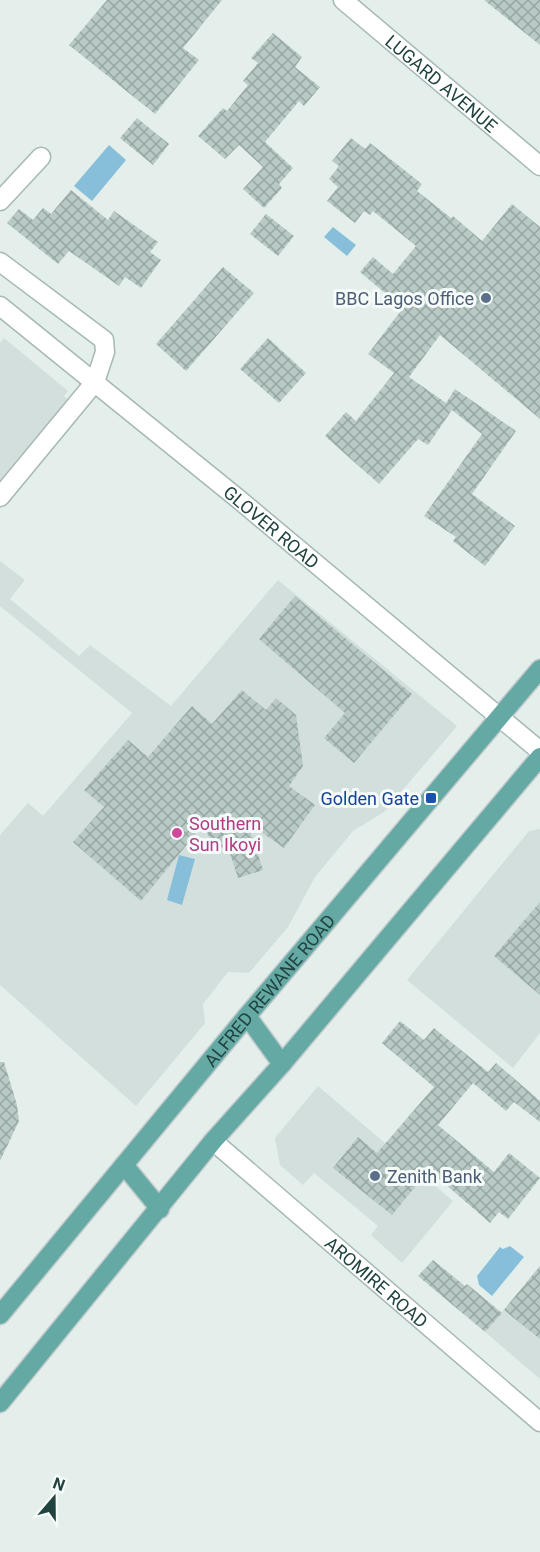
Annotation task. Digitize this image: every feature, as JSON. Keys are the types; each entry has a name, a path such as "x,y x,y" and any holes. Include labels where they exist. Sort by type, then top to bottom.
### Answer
{"main road":[{"name":"ALFRED REWANE ROAD","path":"0,1315 247,1016 540,669"},
{"path":"0,1402 160,1209 213,1141 282,1064 540,757"},
{"path":"247,1016 282,1064"},
{"path":"124,1165 160,1209"}],"street":[{"name":"LUGARD AVENUE","path":"343,0 540,166"},
{"path":"0,201 41,157"},
{"path":"0,262 104,340 105,352 95,382 0,497"},
{"name":"GLOVER ROAD","path":"0,306 540,751"},
{"name":"AROMIRE ROAD","path":"213,1141 540,1422"}],"shaded area":[{"path":"4,338 68,391 64,396 71,403 0,485 0,343"},
{"name":"Southern Sun Ikoyi","path":"0,561 25,580 10,599 79,656 90,645 171,706 278,580 457,726 384,812 353,831 315,877 288,927 249,973 228,972 203,1004 205,1023 136,1106 0,985 0,835 28,803 43,816 132,713 0,606"},
{"path":"540,829 540,1033 513,1068 407,980 529,831"},
{"path":"318,1086 453,1201 402,1263 371,1235 378,1226 314,1173 303,1185 280,1165 275,1138"},
{"path":"540,1266 540,1379 485,1332"}],"water":[{"path":"109,145 126,160 92,201 74,186"},
{"path":"333,227 356,245 347,256 324,237"},
{"path":"179,855 195,859 182,905 167,900"},
{"path":"510,1246 524,1257 492,1296 479,1285 477,1276 500,1247 503,1249"}],"building":[{"path":"107,0 222,0 183,48 199,60 155,114 69,45"},
{"path":"484,0 540,0 540,45"},
{"path":"273,33 302,57 295,67 320,87 304,106 299,101 265,142 293,168 279,184 282,188 264,208 243,189 263,167 239,145 225,159 198,136 223,108 227,111 248,85 243,81 258,63 251,58"},
{"path":"137,118 169,144 153,165 120,138"},
{"path":"351,138 365,149 370,143 422,184 417,191 451,218 453,216 482,241 512,204 540,227 540,419 440,335 409,377 446,403 455,389 516,431 472,494 515,526 485,566 453,541 456,537 424,516 482,434 452,410 428,445 418,439 379,484 325,436 346,412 356,421 394,373 368,354 403,308 360,272 373,257 393,274 416,246 373,211 370,215 364,211 355,223 327,201 338,187 329,179 339,166 332,161"},
{"path":"71,190 108,220 114,211 158,242 150,252 161,260 141,288 125,277 119,286 69,251 58,264 7,223 19,209 33,220 43,208 51,214"},
{"path":"266,214 294,236 278,256 250,234"},
{"path":"223,267 254,293 186,371 156,344"},
{"path":"268,338 306,373 279,403 240,369"},
{"path":"295,596 412,694 354,763 324,738 345,713 259,639"},
{"path":"242,690 266,710 276,698 296,715 303,766 289,786 315,805 284,848 247,822 263,870 238,878 229,850 215,845 202,826 141,901 73,842 104,807 84,790 128,740 148,757 192,706 212,724"},
{"path":"540,902 540,995 494,956"},
{"path":"400,1021 424,1040 434,1028 488,1072 496,1063 540,1101 540,1122 514,1102 506,1111 473,1083 438,1125 494,1172 509,1153 540,1178 508,1219 499,1212 490,1223 429,1170 392,1215 333,1168 358,1137 377,1153 434,1087 382,1043"},
{"path":"0,1062 4,1062 17,1105 19,1121 0,1161"},
{"path":"433,1260 502,1313 485,1332 418,1276"},
{"path":"540,1266 540,1339 504,1310"}],"place":[{"name":"BBC Lagos Office","path":"486,298"},
{"name":"Golden Gate","path":"431,798"},
{"name":"Southern Sun Ikoyi","path":"177,833"},
{"name":"Zenith Bank","path":"375,1176"}]}
